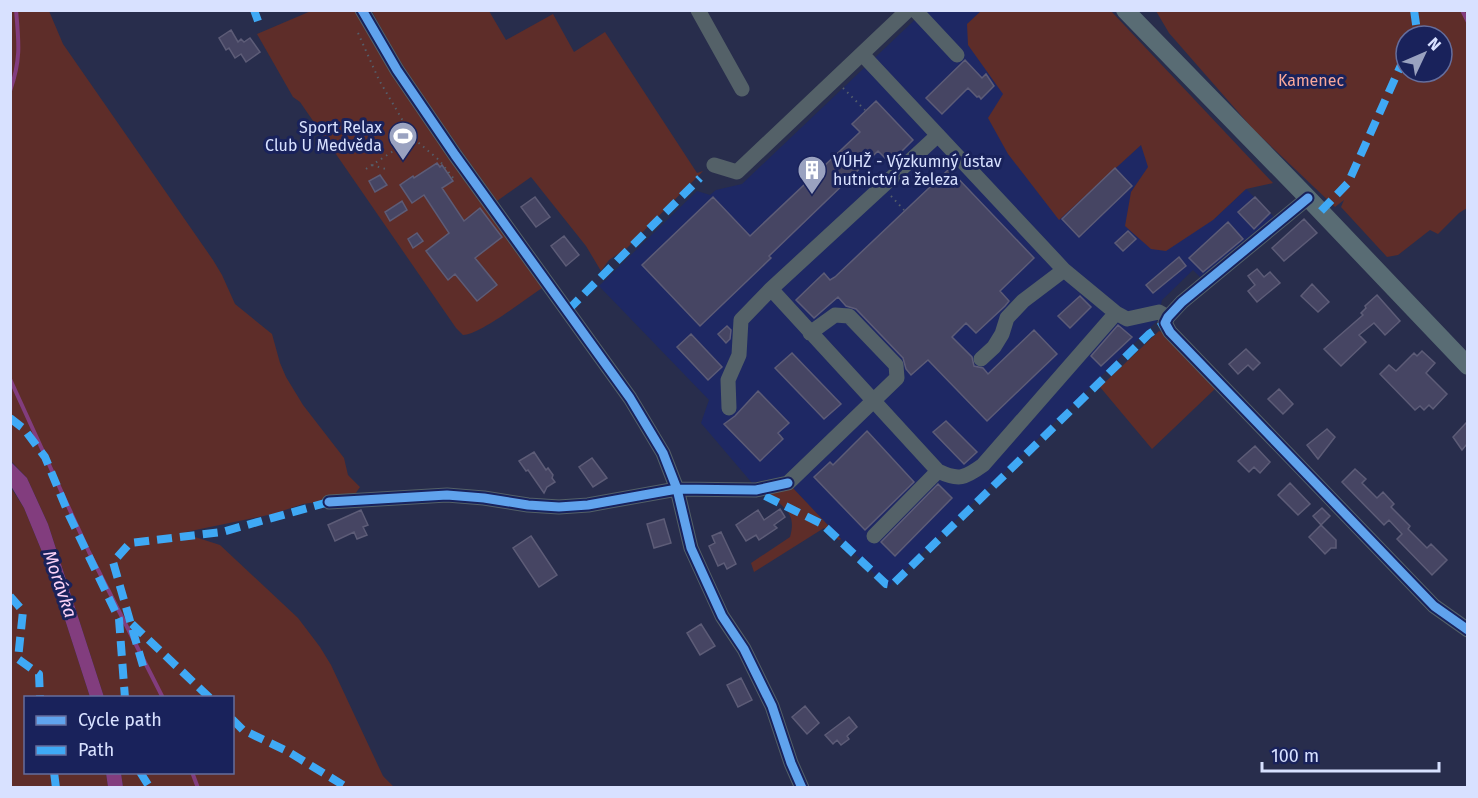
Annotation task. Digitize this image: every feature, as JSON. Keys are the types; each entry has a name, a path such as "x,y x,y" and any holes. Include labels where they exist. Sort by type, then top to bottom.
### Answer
{"main road":[{"path":"1126,12 1308,198 1467,366"}],"street":[{"path":"362,10 397,70 630,399 663,453 677,489 691,548 722,616 744,649 772,706 790,763 802,788"},
{"path":"698,10 742,89"},
{"path":"714,165 737,172 908,10"},
{"path":"915,10 957,55"},
{"path":"862,54 1064,270 1127,319 1159,312 1168,317"},
{"path":"729,408 728,380 740,355 741,320 938,135"},
{"path":"1308,198 1182,302 1165,323 1170,332 1434,606 1467,630"},
{"path":"981,359 994,347 1002,334 1007,318 1023,301 1064,270"},
{"path":"771,290 938,471 952,478 968,476 983,465 1116,312"},
{"path":"329,502 447,495 559,507 588,505 677,489 756,490 788,483 897,378 896,365 849,316 836,315 810,333"},
{"path":"874,536 938,471"}],"path":[{"path":"358,33 379,80 413,138 439,160 454,179 467,170"},
{"path":"835,80 865,110"},
{"path":"366,169 413,138"},
{"path":"372,165 389,170"}],"shaded area":[{"path":"924,11 982,11 1115,168 1141,145 1213,220 1246,189 1279,222 1206,283 1193,270 1162,300 1157,321 889,586 886,586 782,477 752,483 701,423 709,400 599,286 697,191 710,195 716,190 742,184"}],"green space":[{"path":"11,11 49,11 63,44 213,260 235,304 272,334 286,377 303,405 344,458 348,475 360,487 353,497 303,504 273,514 186,532 220,545 298,618 331,665 383,776 394,787 123,787 121,774 234,774 234,696 104,696 48,524 27,478 11,461"},
{"name":"Sport Relax Club U Medvěda","path":"311,11 361,11 545,286 481,329 463,335 456,328 300,102 293,97 257,34"},
{"path":"372,11 489,11 506,40 553,14 574,52 605,32 697,173 703,171 627,248 609,260 601,271 586,246 531,177 497,201 415,84"},
{"path":"981,11 1111,11 1273,183 1246,189 1213,220 1166,251 1151,249 1125,226 1131,192 1148,167 1141,145 1059,220 1008,154 988,118 1003,94 968,45 967,24"},
{"name":"Kamenec","path":"1156,11 1467,11 1467,208 1438,234 1430,230 1398,255 1387,257 1341,207 1344,200 1335,207 1253,129 1169,33"},
{"path":"1159,331 1168,334 1217,387 1152,449 1100,387"},
{"path":"10,486 24,508 47,564 90,696 24,696 24,774 106,774 108,787 11,787"},
{"path":"792,487 841,539 839,540 824,528 754,572 751,563 790,537 792,529 788,512 767,492"}],"water":[{"name":"Morávka","path":"10,461 27,478 48,524 104,696 90,696 47,564 24,508 11,486"},
{"path":"106,774 121,774 123,787 108,787"}],"building":[{"path":"231,30 238,42 241,39 244,42 250,38 260,52 246,62 241,54 235,58 229,48 226,50 219,38"},
{"path":"965,60 982,78 986,74 994,86 981,99 968,88 942,114 926,98"},
{"path":"876,101 913,140 890,163 878,151 700,326 642,265 713,197 750,236 860,132 852,124"},
{"path":"437,163 440,167 442,165 453,181 442,188 464,221 480,208 502,237 475,258 497,285 477,301 455,274 448,280 426,251 449,233 424,195 412,203 400,185"},
{"path":"1115,168 1132,186 1079,237 1062,219"},
{"path":"949,169 1034,258 1000,291 1009,301 1005,306 976,333 966,323 952,337 972,357 974,366 983,368 988,374 1034,330 1057,354 987,421 928,360 911,375 906,369 903,358 856,309 846,306 838,297 814,318 796,300 824,273 830,280 835,277"},
{"path":"380,175 387,185 375,192 369,181"},
{"path":"535,197 550,217 536,227 521,207"},
{"path":"1255,197 1270,213 1254,229 1238,212"},
{"path":"402,201 407,210 390,221 385,212"},
{"path":"1304,219 1317,233 1284,261 1272,248"},
{"path":"1228,222 1243,239 1203,272 1189,258"},
{"path":"1128,231 1136,239 1123,251 1115,243"},
{"path":"417,233 423,241 413,248 408,239"},
{"path":"564,236 579,255 566,266 551,246"},
{"path":"1179,257 1186,266 1153,293 1146,285"},
{"path":"1257,269 1264,277 1270,272 1280,283 1257,302 1248,291 1255,285 1248,276"},
{"path":"1312,284 1329,302 1318,312 1301,296"},
{"path":"1377,295 1400,321 1385,335 1374,323 1359,335 1366,342 1341,366 1324,349 1363,315 1361,313 1366,308 1365,306"},
{"path":"1080,296 1091,307 1070,328 1058,316"},
{"path":"1118,325 1132,337 1101,366 1091,356"},
{"path":"727,326 731,330 730,339 726,343 718,334"},
{"path":"691,334 722,367 708,380 677,347"},
{"path":"1246,349 1260,363 1253,370 1248,365 1238,374 1229,364"},
{"path":"1422,351 1435,363 1426,373 1447,394 1433,409 1429,405 1424,410 1420,406 1415,410 1380,374 1389,365 1396,371 1414,353 1417,356"},
{"path":"792,353 841,404 824,419 775,368"},
{"path":"1279,389 1293,404 1283,414 1268,399"},
{"path":"758,391 789,423 778,433 783,439 760,461 724,424 735,416"},
{"path":"946,421 977,452 964,464 933,432"},
{"path":"1467,422 1467,444 1462,450 1453,437"},
{"path":"1327,429 1335,437 1318,459 1307,445"},
{"path":"867,431 914,482 865,530 814,477 830,462 833,465"},
{"path":"1255,446 1270,462 1260,473 1254,467 1249,472 1238,461"},
{"path":"534,452 546,470 548,468 553,475 555,482 547,487 544,493 519,461"},
{"path":"592,458 607,478 593,487 579,467"},
{"path":"1355,469 1366,479 1362,483 1377,498 1383,492 1394,504 1391,507 1427,548 1431,544 1447,560 1432,575 1397,539 1402,534 1389,520 1384,525 1342,482"},
{"path":"1290,483 1310,504 1298,515 1278,495"},
{"path":"938,484 952,498 895,556 881,542"},
{"path":"1322,508 1330,516 1321,525 1313,516"},
{"path":"780,509 785,517 774,525 777,528 759,540 756,535 746,541 736,525 758,510 764,520"},
{"path":"361,510 368,525 363,527 367,535 357,539 354,532 335,541 328,525"},
{"path":"664,519 671,543 654,548 647,524"},
{"path":"1321,525 1336,540 1336,548 1331,548 1325,554 1309,537"},
{"path":"721,532 736,564 727,569 724,563 718,566 709,546 715,543 712,536"},
{"path":"531,536 557,575 539,587 513,548"},
{"path":"701,624 715,646 700,655 687,633"},
{"path":"741,678 752,700 738,707 727,685"},
{"path":"805,706 819,723 807,734 792,717"},
{"path":"849,717 857,727 847,736 849,739 841,745 837,740 833,744 825,735"}],"waterway":[{"path":"10,91 18,51 16,10"},
{"path":"1462,10 1468,22"},
{"path":"10,379 89,552 162,696"},
{"path":"193,774 198,788"}],"marked path":[{"path":"254,10 258,21"},
{"path":"1414,10 1416,24"},
{"path":"1321,211 1348,183 1394,81"},
{"path":"568,310 700,178"},
{"path":"765,496 822,524 886,584 892,585 1149,334 1165,323"},
{"path":"10,418 24,429 45,457 69,515 119,619 125,696"},
{"path":"143,666 113,562 130,543 222,532 329,502"},
{"path":"10,596 23,611 18,659 39,674 40,696"},
{"path":"132,624 208,696"},
{"path":"234,721 243,730 287,751 348,788"},
{"path":"54,774 56,788"},
{"path":"141,774 150,788"}],"cycle path":[{"path":"362,10 397,70 455,155 630,398 663,453 677,489 691,548 722,616 744,649 772,706 802,788"},
{"path":"1308,198 1182,302 1165,323 1170,332 1434,606 1468,630"},
{"path":"329,502 447,495 559,507 588,505 677,489 756,490 788,483"}],"place":[{"name":"Sport Relax Club U Medvěda","path":"403,162"},
{"name":"VÚHŽ - Výzkumný ústav hutnictví a železa","path":"812,196"}]}
